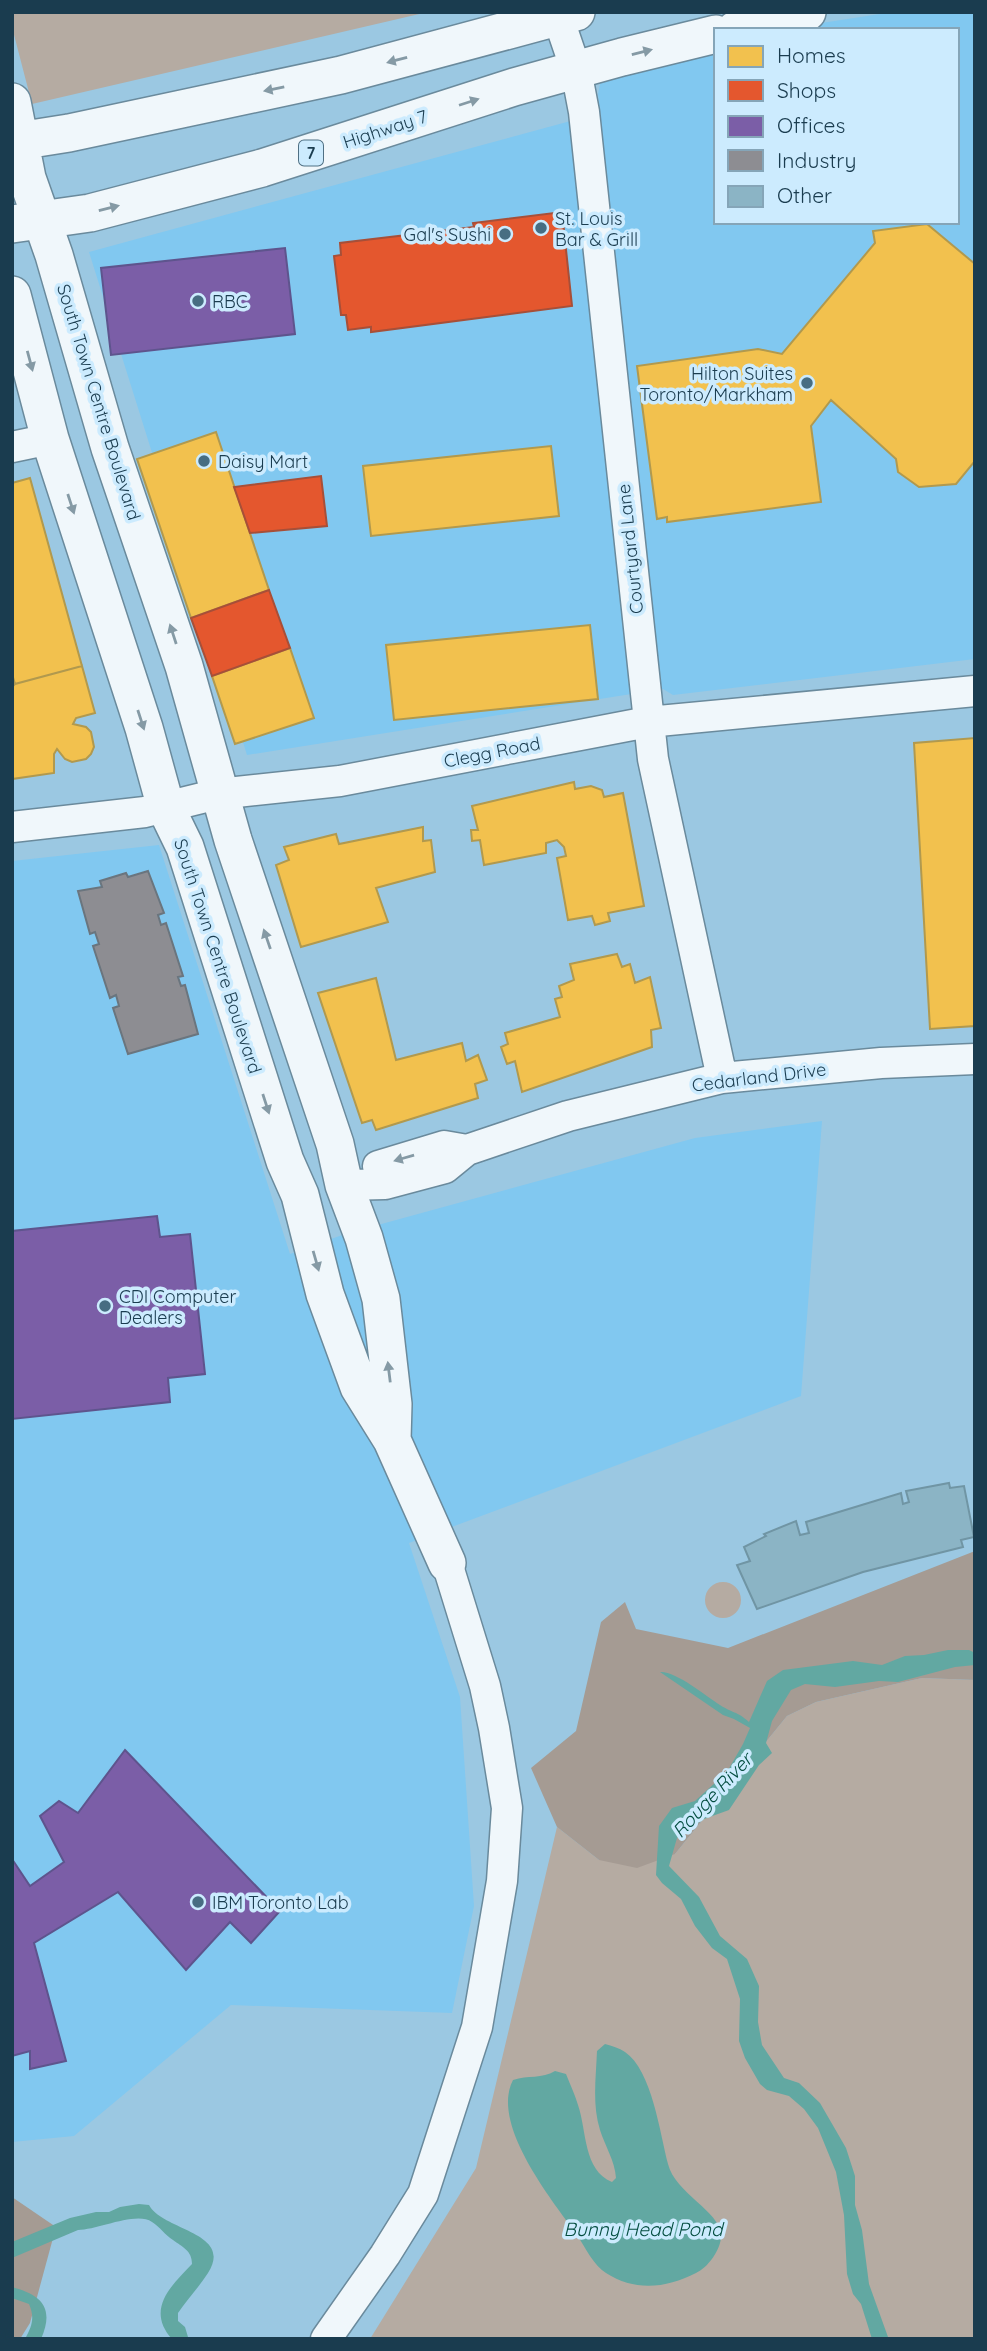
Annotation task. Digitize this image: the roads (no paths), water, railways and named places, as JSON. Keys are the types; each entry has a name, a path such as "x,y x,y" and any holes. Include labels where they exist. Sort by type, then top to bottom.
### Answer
{"main road":[{"path":"743,28 807,12"},
{"path":"16,142 341,75 567,15"},
{"name":"Highway 7","path":"27,221 90,213 262,168 576,69 714,34"},
{"name":"South Town Centre Boulevard","path":"12,102 16,142 27,178 27,221 110,448 184,666 218,794 335,1144 344,1185 364,1238 378,1287 393,1404 392,1440"},
{"name":"South Town Centre Boulevard","path":"12,295 50,439 144,728 166,808 185,847 281,1148 300,1195 325,1294 359,1387 392,1440 447,1563"},
{"name":"Cedarland Drive","path":"300,1195 344,1185"},
{"path":"345,1346 365,1342 384,1330"}],"street":[{"name":"Courtyard Lane","path":"567,15 582,92 653,759 722,1078"},
{"path":"12,447 50,439"},
{"name":"Clegg Road","path":"12,827 166,808 218,794 340,781 648,722 975,691"},
{"name":"Cedarland Drive","path":"344,1185 386,1184 445,1168 467,1150 568,1116 722,1078 881,1063 975,1059"},
{"path":"327,2339 423,2194 477,2027 502,1881 508,1808 485,1686 447,1563"}],"water":[{"name":"Rouge River","path":"969,1650 975,1653 975,1665 955,1667 898,1682 879,1681 835,1687 805,1684 791,1690 772,1721 766,1743 772,1753 759,1765 729,1810 704,1819 677,1838 669,1866 699,1897 720,1936 747,1959 759,1986 758,2022 762,2045 784,2078 799,2083 820,2103 846,2148 855,2176 855,2205 862,2230 869,2284 888,2337 872,2339 861,2304 853,2294 847,2274 844,2215 836,2172 818,2128 804,2109 789,2096 767,2090 760,2084 739,2041 740,1999 727,1959 712,1948 695,1926 681,1899 656,1875 659,1826 672,1808 695,1801 727,1772 750,1728 723,1715 660,1672 674,1675 749,1722 767,1681 783,1670 853,1661 882,1665 905,1656"},
{"name":"Bunny Head Pond","path":"605,2044 625,2052 642,2073 654,2104 672,2174 719,2226 721,2240 709,2262 696,2273 674,2282 651,2286 628,2283 606,2273 598,2266 527,2161 510,2118 508,2098 513,2080 555,2071 566,2074 581,2115 591,2159 596,2169 612,2182 616,2178 615,2172 600,2130 595,2101 597,2051"},
{"path":"139,2204 149,2205 168,2221 194,2233 212,2249 214,2259 208,2273 178,2313 178,2321 185,2327 191,2339 172,2339 161,2318 164,2298 192,2264 190,2255 152,2222 136,2219 78,2230 12,2258 12,2242 70,2218"},
{"path":"12,2287 31,2294 43,2304 46,2318 41,2339 25,2339 32,2322 31,2309 29,2304 12,2298"}],"place":[{"name":"St. Louis Bar & Grill","path":"541,228"},
{"name":"Gal's Sushi","path":"505,234"},
{"name":"RBC","path":"198,301"},
{"name":"Hilton Suites Toronto/Markham","path":"807,383"},
{"name":"Daisy Mart","path":"204,461"},
{"name":"CDI Computer Dealers","path":"105,1306"},
{"name":"IBM Toronto Lab","path":"198,1902"}]}
